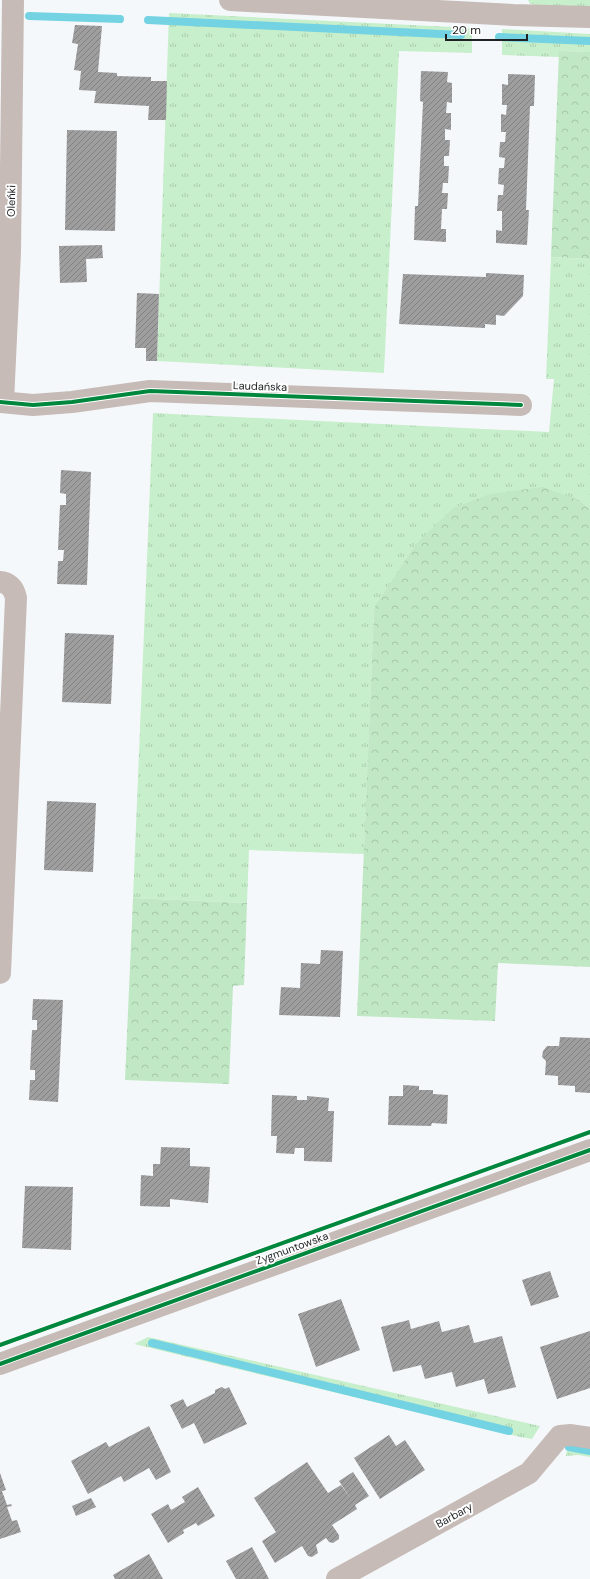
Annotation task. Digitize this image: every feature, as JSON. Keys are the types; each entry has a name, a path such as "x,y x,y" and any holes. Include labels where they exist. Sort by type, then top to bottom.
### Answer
{"street":[{"name":"Oleńki","path":"1,402 10,252 13,0"},
{"path":"230,0 513,7 590,17"},
{"name":"Laudańska","path":"1,402 33,405 72,402 150,391 521,405"},
{"path":"0,582 10,585 14,590 16,598 0,973"},
{"name":"Zygmuntowska","path":"0,1364 590,1150"},
{"name":"Barbary","path":"337,1579 529,1474 560,1436 571,1435 590,1438"}],"green space":[{"path":"528,0 590,0 590,12 530,4"},
{"path":"169,13 472,28 472,53 399,51 384,373 157,361"},
{"path":"502,29 590,34 590,52 559,51 559,57 502,55"},
{"path":"559,51 590,52 590,259 551,257"},
{"path":"551,257 590,259 590,510 581,501 374,608 364,854 249,850 247,903 133,898 153,413 549,432 554,379 546,379"},
{"path":"543,487 581,501 590,510 590,967 498,963 495,1021 357,1016 374,608 416,544 453,508 490,494"},
{"path":"133,898 247,903 244,985 233,986 229,1084 125,1080"},
{"path":"148,1337 540,1426 532,1439 520,1437 134,1344"},
{"path":"568,1443 590,1446 590,1457 578,1455 566,1456"}],"building":[{"path":"75,25 102,26 98,72 117,73 117,76 151,77 151,81 167,81 166,120 148,120 149,106 94,103 96,91 79,90 81,71 74,70 78,44 72,43"},
{"path":"421,71 448,72 447,82 452,83 452,103 447,102 446,113 451,113 451,130 445,129 445,140 450,140 449,156 444,156 444,166 449,166 448,183 443,183 442,193 448,193 447,209 442,209 441,229 446,229 446,242 414,240 415,206 418,206 423,102 420,101"},
{"path":"508,74 535,75 534,106 530,106 526,210 529,210 527,245 496,243 496,230 502,231 502,211 497,211 498,195 503,195 504,185 498,184 499,168 504,168 505,158 499,157 500,142 505,142 506,132 501,132 501,114 506,115 507,105 502,105 502,84 508,85"},
{"path":"67,130 117,131 115,231 65,230"},
{"path":"102,245 103,258 86,259 87,282 60,283 59,246"},
{"path":"486,273 524,275 523,296 504,316 496,315 496,325 485,324 485,328 399,324 403,274 486,277"},
{"path":"137,293 159,294 157,361 146,361 146,348 135,348"},
{"path":"61,470 91,472 87,585 57,584 58,561 63,561 64,550 58,550 60,505 66,505 66,494 60,493"},
{"path":"65,633 114,635 111,704 62,702"},
{"path":"47,801 96,803 93,872 44,870"},
{"path":"321,950 343,951 340,1017 279,1015 281,987 300,988 301,963 320,964"},
{"path":"33,999 63,1000 58,1102 29,1100 30,1080 35,1080 35,1070 30,1070 32,1030 37,1030 37,1020 32,1020"},
{"path":"560,1037 590,1038 590,1093 575,1092 575,1086 558,1085 558,1076 545,1075 546,1061 542,1057 543,1051 547,1046 559,1046"},
{"path":"403,1085 419,1086 419,1090 433,1090 433,1094 448,1095 447,1124 432,1123 431,1126 388,1125 389,1096 403,1096"},
{"path":"272,1095 297,1096 297,1100 307,1100 307,1096 329,1098 328,1111 334,1111 332,1162 304,1161 304,1148 295,1148 294,1154 276,1153 277,1136 271,1136"},
{"path":"161,1147 190,1148 190,1166 210,1167 208,1203 170,1199 170,1207 140,1206 141,1175 153,1176 153,1164 160,1164"},
{"path":"25,1186 73,1187 71,1250 22,1248"},
{"path":"550,1271 559,1297 531,1306 522,1280"},
{"path":"341,1299 360,1350 316,1367 298,1314"},
{"path":"409,1320 411,1329 439,1321 442,1332 469,1325 474,1343 502,1336 516,1387 488,1394 484,1379 456,1387 452,1372 425,1379 421,1365 393,1372 381,1327"},
{"path":"590,1331 590,1388 557,1399 540,1347"},
{"path":"222,1387 225,1389 229,1387 247,1424 204,1444 194,1423 182,1429 170,1405 183,1399 187,1407 215,1393 215,1390"},
{"path":"149,1426 171,1472 156,1480 149,1468 124,1482 121,1476 88,1494 71,1461 106,1442 109,1447"},
{"path":"389,1435 396,1446 405,1440 425,1470 380,1499 354,1458"},
{"path":"307,1462 328,1493 341,1485 351,1499 339,1481 353,1472 369,1496 355,1505 357,1509 332,1525 339,1535 339,1539 333,1543 329,1542 326,1538 316,1545 318,1553 312,1557 308,1556 302,1546 275,1563 262,1541 276,1532 254,1498"},
{"path":"0,1473 6,1490 2,1491 7,1505 11,1504 12,1506 7,1507 12,1521 17,1520 21,1532 0,1539"},
{"path":"198,1487 215,1516 198,1526 196,1523 183,1530 184,1533 168,1543 151,1514 168,1504 171,1510 185,1502 182,1497"},
{"path":"91,1498 96,1507 76,1516 72,1506"},
{"path":"252,1547 269,1579 236,1579 226,1561"},
{"path":"149,1554 163,1579 115,1579 113,1575"}],"waterway":[{"path":"29,16 120,19"},
{"path":"148,20 461,35"},
{"path":"499,37 590,41"},
{"path":"152,1343 509,1431"},
{"path":"569,1447 590,1451"}],"cycle path":[{"path":"0,402 33,405 72,402 150,391 521,405"},
{"path":"0,1345 590,1132"},
{"path":"0,1364 590,1150"}]}
